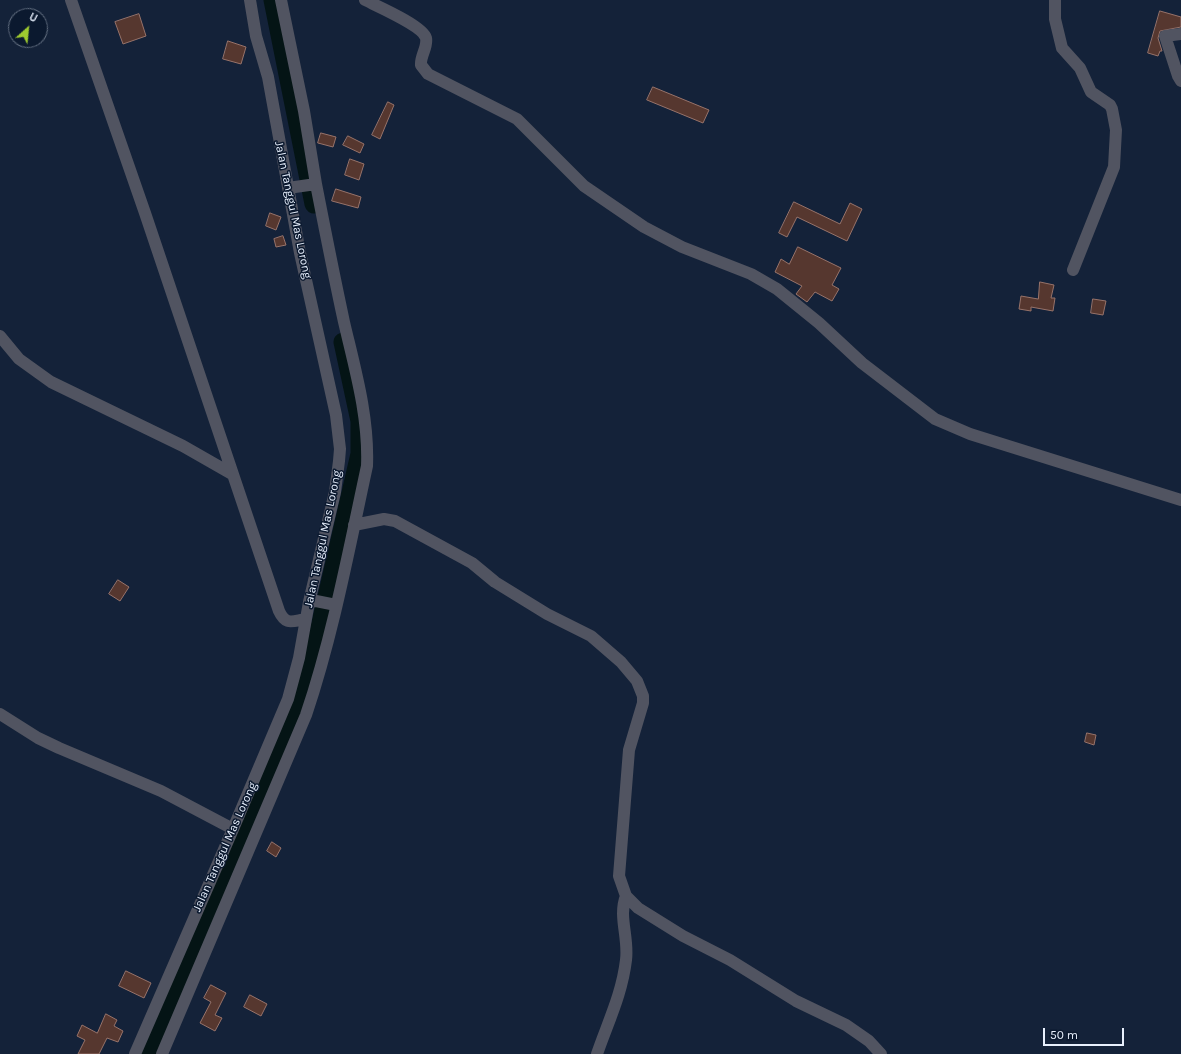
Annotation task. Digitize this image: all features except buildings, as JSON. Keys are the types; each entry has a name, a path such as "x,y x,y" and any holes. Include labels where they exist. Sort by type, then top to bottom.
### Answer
{"street":[{"path":"71,0 146,213 232,474 282,617 288,622 306,619"},
{"name":"Jalan Tanggul Mas Lorong","path":"135,1054 288,699 300,658 306,619 312,601 335,492 340,449 334,404 300,253 302,186 256,36 250,0"},
{"path":"162,1054 306,715 316,684 367,466 368,446 366,420 332,267 302,186 306,118 281,0"},
{"path":"364,0 406,21 423,32 426,39 421,65 428,74 517,119 584,186 644,227 682,247 751,274 777,289 819,323 862,363 935,419 970,434 1181,500"},
{"path":"1055,0 1055,19 1062,48 1080,68 1091,92 1107,102 1112,109 1116,130 1114,167 1073,270"},
{"path":"1181,34 1165,36 1181,81"},
{"path":"0,336 19,359 50,382 183,446 232,474"},
{"path":"354,525 384,519 395,521 472,563 495,582 547,614 592,636 632,673 640,686 643,696 643,704 629,750 619,876 626,896 638,908 684,936 730,960 796,1001 846,1025 869,1041 881,1054"},
{"path":"312,601 334,604"},
{"path":"0,714 38,738 161,791 233,829"},
{"path":"597,1054 616,1008 622,985 627,947 622,910 626,896"}],"waterway":[{"path":"273,0 314,204"},
{"path":"149,1054 283,745 306,688 360,454 360,421 343,342"}]}
